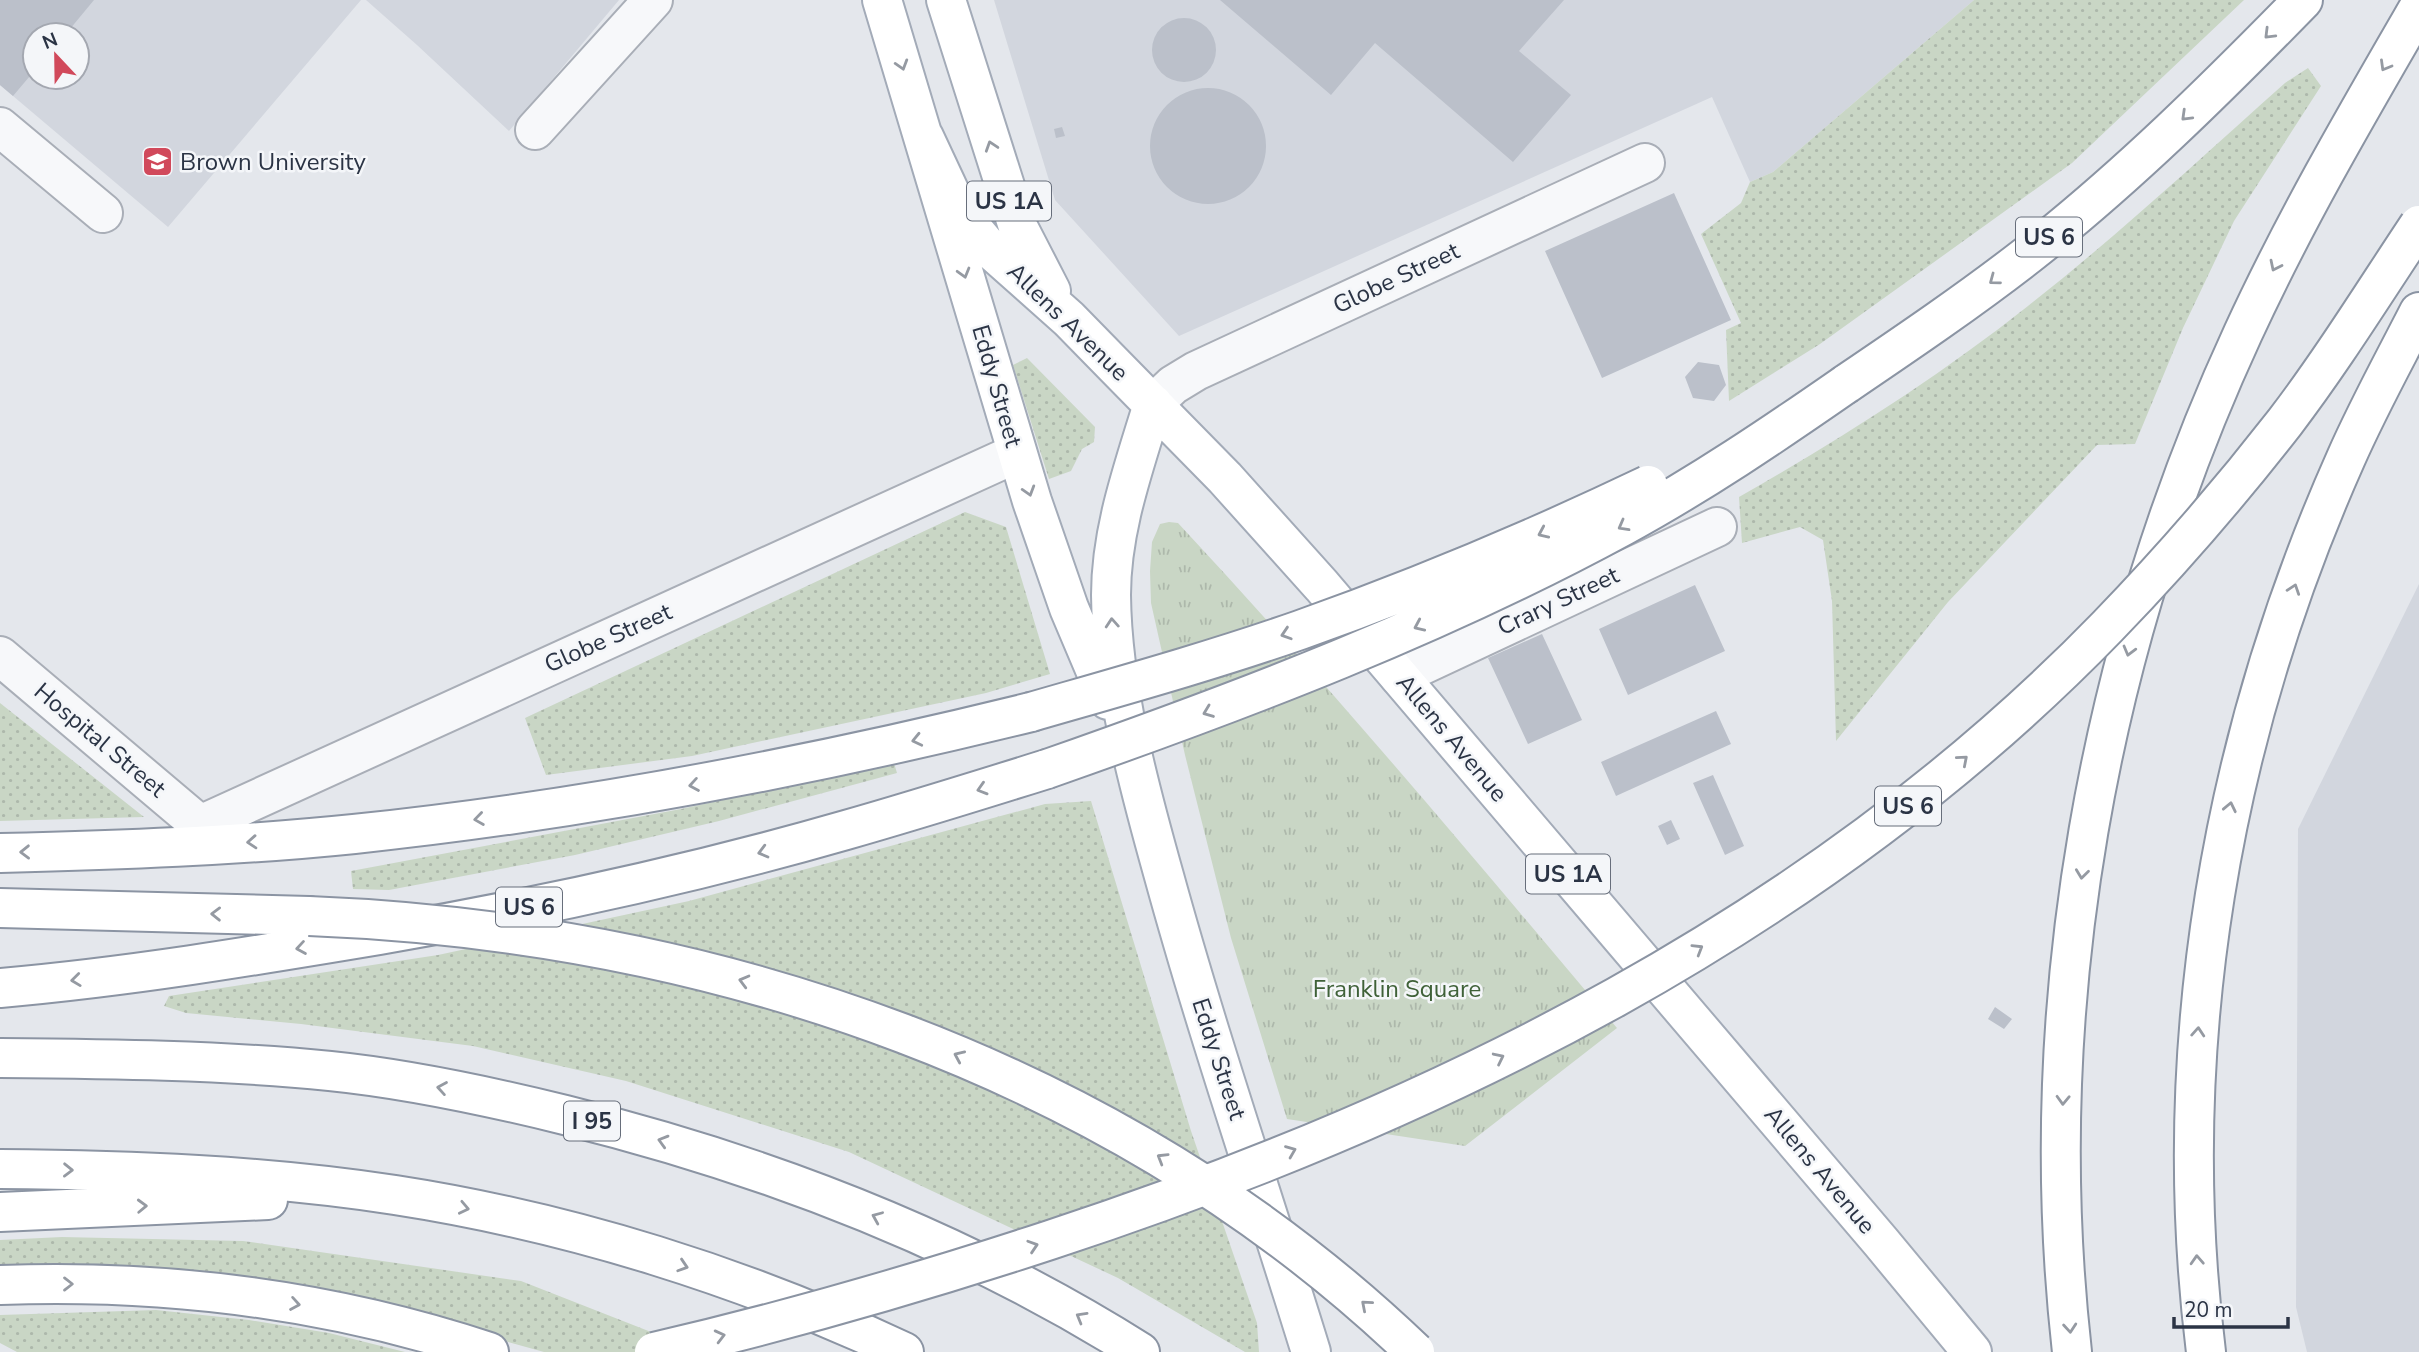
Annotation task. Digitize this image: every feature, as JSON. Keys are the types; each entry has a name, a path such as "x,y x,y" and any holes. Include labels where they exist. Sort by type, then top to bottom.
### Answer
{"main road":[{"name":"Eddy Street","path":"882,0 1017,453 1069,608 1136,763"},
{"name":"US 1A","path":"946,0 1018,227 1041,274 1069,319"},
{"name":"US 6","path":"0,988 170,969 297,949 581,896 714,865 845,831 1047,769 1181,722 1314,670 1504,587 1578,550 1683,492 1846,384 2029,254 2184,118 2303,0"},
{"path":"2072,1352 2064,1239 2062,1128 2069,990 2094,798 2128,656 2161,545 2187,470 2242,335 2338,146 2419,7"},
{"name":"Allens Avenue","path":"924,137 953,199 967,222 988,247 1069,319 1244,500 1399,676 1972,1352"},
{"name":"US 6","path":"654,1352 766,1325 966,1268 1163,1201 1292,1151 1419,1096 1544,1036 1665,969 1772,903 1841,856 1951,771 2013,717 2105,629 2199,528 2287,419 2419,225"},
{"path":"2206,1352 2197,1269 2194,1198 2196,1058 2210,920 2224,837 2253,716 2294,586 2347,456 2419,313"},
{"path":"0,853 161,848 338,835 546,810 642,795 837,758 1031,712 1212,659 1300,630 1411,588 1636,491 1763,430 1846,384"},
{"name":"Eddy Street","path":"1153,404 1119,517 1111,593 1117,672 1152,831 1186,955 1311,1352"},
{"path":"0,908 334,917 435,924 607,949 789,994 943,1049 1009,1078 1135,1142 1190,1174 1297,1249 1352,1293 1416,1352"},
{"name":"I 95","path":"0,1058 192,1061 332,1071 472,1094 609,1126 741,1166 875,1216 1005,1276 1140,1352"},
{"path":"0,1169 195,1174 322,1185 397,1195 528,1222 664,1259 790,1303 904,1352"},
{"path":"0,1212 397,1195"},
{"path":"0,1285 86,1284 148,1287 263,1299 370,1318 489,1352"}],"street":[{"path":"534,130 653,0"},
{"path":"0,127 103,213"},
{"name":"Globe Street","path":"1153,404 1173,385 1196,371 1645,163"},
{"name":"Globe Street","path":"200,824 1017,453"},
{"name":"Crary Street","path":"1399,676 1717,527"},
{"name":"Hospital Street","path":"0,656 200,824"}],"shaded area":[{"name":"Brown University","path":"0,0 361,0 168,227 0,85"},
{"path":"366,0 619,0 509,131"},
{"path":"994,0 1974,0 1773,172 1750,182 1712,97 1179,336 1055,200"},
{"path":"2419,584 2419,1352 2307,1352 2296,1307 2298,829"}],"green space":[{"path":"1974,0 2244,0 2072,163 1820,344 1729,401 1726,330 1741,323 1701,234 1741,203 1750,182 1773,172"},
{"path":"2308,68 2321,86 2234,221 2183,328 2135,444 2097,445 1948,602 1836,741 1832,601 1823,540 1800,527 1742,543 1739,497 1887,407 1994,333 2126,225 2285,83"},
{"path":"1027,358 1095,427 1094,442 1082,449 1071,471 1049,479 1013,365"},
{"path":"965,512 1006,527 1050,674 986,693 692,756 546,775 525,718"},
{"name":"Franklin Square","path":"1178,523 1290,647 1617,1028 1465,1146 1287,1119 1231,938 1185,755 1151,603 1152,542 1160,524"},
{"path":"0,703 144,817 0,821"},
{"path":"894,763 897,773 719,821 575,855 389,890 353,889 351,871 681,809"},
{"path":"1091,801 1191,1131 1257,1323 1259,1352 1245,1352 1118,1278 849,1152 626,1081 473,1046 301,1024 186,1013 164,1006 169,996 438,955 689,901 1045,804"},
{"path":"62,1237 243,1241 521,1281 702,1352 544,1352 416,1316 0,1269 0,1240"},
{"path":"156,1310 249,1320 329,1333 405,1352 17,1352 0,1343 0,1315"}],"building":[{"path":"0,0 94,0 77,21 21,21 21,87 13,96 0,85"},
{"path":"1220,0 1564,0 1519,51 1571,95 1513,162 1375,43 1331,95"},
{"path":"1178,18 1190,18 1207,27 1214,38 1214,62 1207,73 1190,82 1178,82 1166,77 1157,68 1152,56 1152,44 1157,32 1166,23"},
{"path":"1208,88 1230,92 1249,105 1262,124 1266,146 1262,168 1249,187 1230,200 1208,204 1186,200 1167,187 1154,168 1150,146 1154,124 1167,105 1186,92"},
{"path":"1062,127 1065,136 1056,138 1054,129"},
{"path":"1674,193 1731,320 1602,378 1545,251"},
{"path":"1698,362 1719,365 1726,385 1714,401 1693,398 1685,377"},
{"path":"1695,585 1725,651 1628,695 1599,629"},
{"path":"1542,634 1582,720 1528,744 1488,658"},
{"path":"1716,711 1731,744 1616,796 1601,762"},
{"path":"1713,775 1744,846 1725,855 1693,783"},
{"path":"1671,820 1680,839 1667,845 1658,826"},
{"path":"1995,1007 2012,1019 2004,1029 1988,1019"}],"place":[{"name":"Brown University","path":"157,162"}]}
